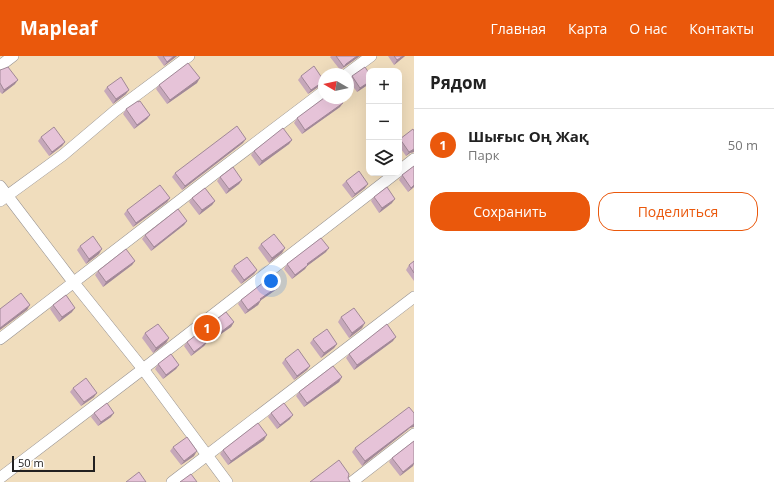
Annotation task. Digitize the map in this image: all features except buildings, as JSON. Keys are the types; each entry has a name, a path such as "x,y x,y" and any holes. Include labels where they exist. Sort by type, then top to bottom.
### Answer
{"lane":[{"path":"0,66 13,56"},
{"path":"4,198 190,56"},
{"path":"354,69 371,56"},
{"path":"0,339 318,97"},
{"path":"402,169 414,159"},
{"path":"0,478 392,176"},
{"path":"0,186 4,198 143,369 206,456 227,482"},
{"path":"172,482 414,298"},
{"path":"352,482 414,434"}],"shaded area":[{"path":"0,56 414,56 414,482 0,482"}],"place":[{"name":"Шығыс Оң Жақ","path":"207,328"}]}
